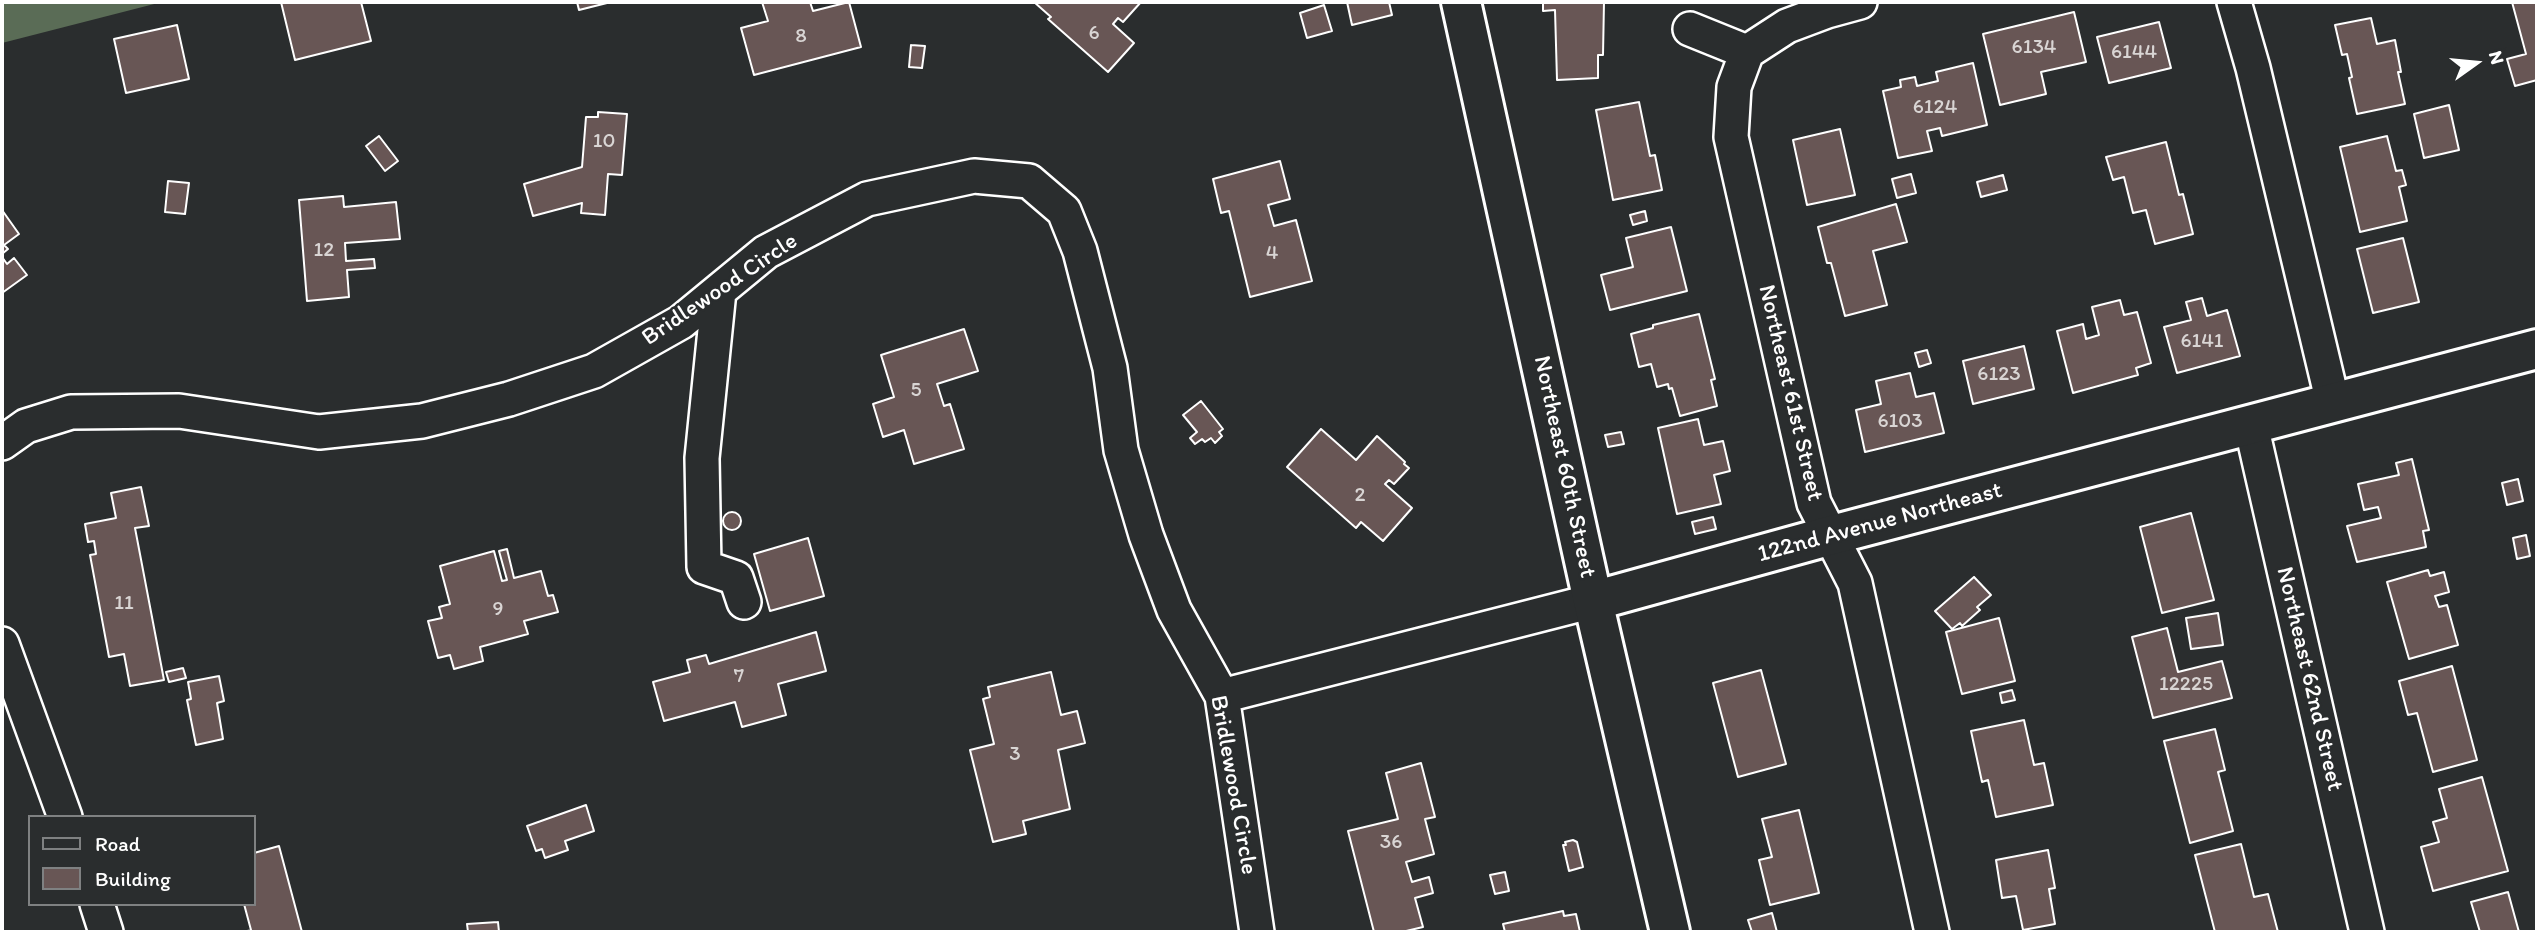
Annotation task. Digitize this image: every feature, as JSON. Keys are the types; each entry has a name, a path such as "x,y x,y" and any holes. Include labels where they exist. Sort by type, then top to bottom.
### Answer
{"street":[{"name":"Northeast 60th Street","path":"1461,2 1593,601 1670,932"},
{"path":"1690,29 1747,52 1787,26 1860,2"},
{"path":"2234,2 2241,19 2333,403"},
{"name":"Northeast 61st Street","path":"1747,52 1734,87 1731,137 1814,503 1855,583 1932,932"},
{"name":"Bridlewood Circle","path":"2,443 26,426 71,412 179,411 319,432 422,421 509,398 594,371 681,322 766,251 867,200 974,176 1029,181 1064,211 1080,251 1110,368 1121,450 1146,535 1174,610 1222,696 1258,932"},
{"path":"719,291 702,458 705,567 736,578 744,602"},
{"name":"122nd Avenue Northeast","path":"1222,696 1593,601 1832,535 2537,349"},
{"name":"Northeast 62nd Street","path":"2251,425 2367,932"},
{"path":"2,643 64,815"},
{"path":"98,906 106,932"}],"green space":[{"path":"2,2 162,2 2,43"}],"building":[{"path":"281,2 361,2 371,41 295,60"},
{"path":"577,2 611,2 579,10"},
{"path":"762,2 810,2 813,11 849,2 861,47 754,75 741,28 768,21"},
{"path":"1034,2 1141,2 1123,22 1118,18 1113,24 1134,43 1108,72 1048,19 1051,17"},
{"path":"1347,2 1389,2 1392,15 1352,25"},
{"path":"1543,2 1604,2 1603,55 1598,55 1598,78 1557,80 1555,10 1543,11"},
{"path":"2512,2 2537,2 2537,80 2515,86 2507,59 2526,54"},
{"path":"1324,5 1332,31 1307,38 1300,13"},
{"path":"2074,12 2086,62 2041,72 2046,94 2000,105 1983,34"},
{"path":"2371,18 2377,44 2395,40 2405,104 2357,114 2347,54 2342,55 2335,25"},
{"path":"2159,22 2171,68 2109,83 2097,37"},
{"path":"177,25 189,79 126,93 114,39"},
{"path":"911,45 925,46 922,68 909,67"},
{"path":"1973,63 1987,125 1942,136 1940,128 1927,131 1932,151 1898,158 1883,91 1901,87 1900,80 1915,77 1917,86 1938,81 1936,72"},
{"path":"1639,102 1650,156 1655,155 1662,190 1613,200 1596,110"},
{"path":"2449,105 2459,150 2424,158 2414,114"},
{"path":"598,112 627,114 622,175 608,174 605,215 581,213 582,203 533,216 524,184 582,167 586,117 598,117"},
{"path":"1840,129 1855,195 1807,205 1793,140"},
{"path":"379,136 398,161 385,171 366,146"},
{"path":"2387,136 2396,171 2402,170 2406,185 2399,187 2407,221 2360,232 2340,147"},
{"path":"2166,142 2179,195 2183,194 2193,234 2155,244 2146,210 2133,213 2124,177 2113,180 2106,157"},
{"path":"1280,161 1290,199 1268,205 1274,226 1296,220 1312,281 1250,297 1229,211 1221,213 1213,179"},
{"path":"1911,174 1916,193 1897,198 1892,179"},
{"path":"2003,175 2007,190 1981,197 1977,182"},
{"path":"168,181 189,183 185,214 165,212"},
{"path":"343,196 344,207 396,202 400,239 345,243 346,261 374,259 375,268 347,270 349,297 307,301 299,200"},
{"path":"1896,204 1907,242 1873,251 1887,305 1845,316 1818,227"},
{"path":"2,210 19,234 4,245 8,249 2,254"},
{"path":"1645,211 1647,221 1633,225 1630,215"},
{"path":"1671,227 1687,291 1610,310 1601,275 1633,267 1626,238"},
{"path":"2403,238 2419,302 2373,313 2357,249"},
{"path":"2,257 7,264 14,258 27,275 2,293"},
{"path":"2202,298 2207,316 2227,310 2240,356 2177,373 2164,327 2191,320 2186,302"},
{"path":"2120,300 2124,315 2137,312 2151,363 2136,368 2138,375 2073,393 2057,331 2083,324 2086,339 2099,335 2092,307"},
{"path":"1699,314 1715,379 1711,380 1717,406 1680,416 1672,388 1669,389 1668,384 1657,387 1651,364 1639,367 1631,334 1653,328 1653,325"},
{"path":"964,329 978,371 937,384 944,406 950,404 964,449 914,464 904,430 883,437 873,404 894,397 881,355"},
{"path":"2024,346 2034,389 1973,404 1963,361"},
{"path":"1927,350 1931,363 1919,367 1915,353"},
{"path":"1910,373 1916,397 1934,393 1944,433 1865,452 1856,410 1881,404 1876,381"},
{"path":"1201,401 1223,429 1219,432 1222,436 1215,443 1211,438 1205,442 1202,439 1195,444 1190,438 1197,432 1183,415"},
{"path":"1698,419 1704,445 1723,441 1730,471 1714,475 1721,504 1677,514 1658,428"},
{"path":"1321,429 1356,460 1377,436 1409,468 1394,484 1389,480 1385,484 1412,508 1383,541 1361,522 1356,528 1287,467"},
{"path":"1621,432 1624,444 1608,447 1605,435"},
{"path":"2412,459 2429,530 2423,531 2426,547 2357,562 2347,526 2381,518 2378,507 2364,510 2358,484 2399,475 2396,463"},
{"path":"2518,479 2523,501 2507,505 2502,483"},
{"path":"141,487 149,526 135,528 164,680 130,686 124,654 109,657 90,555 96,554 94,541 88,542 85,524 116,518 111,493"},
{"path":"728,512 736,512 741,521 739,528 728,530 723,525 723,517"},
{"path":"2191,513 2214,600 2162,613 2140,527"},
{"path":"1713,517 1716,529 1695,534 1692,522"},
{"path":"2526,535 2530,556 2517,559 2513,538"},
{"path":"808,538 824,596 770,611 754,554"},
{"path":"507,549 514,578 541,571 548,596 553,595 558,612 524,621 528,634 480,647 483,661 454,669 450,655 438,658 428,621 442,618 439,607 450,604 440,566 494,551 502,581 507,580 499,551"},
{"path":"2428,570 2430,576 2444,572 2449,592 2435,596 2439,607 2447,605 2458,645 2409,659 2387,582"},
{"path":"1974,577 1991,595 1977,607 1980,610 1962,626 1960,623 1952,629 1935,611"},
{"path":"2218,613 2223,645 2191,649 2186,618"},
{"path":"1999,618 2015,681 1962,694 1946,632"},
{"path":"2167,628 2178,672 2222,661 2232,698 2153,718 2132,637"},
{"path":"816,632 826,671 778,684 786,715 742,727 735,702 664,721 653,682 690,672 687,660 706,655 709,664"},
{"path":"2452,666 2477,760 2433,772 2417,713 2408,715 2399,681"},
{"path":"183,668 186,678 169,682 166,672"},
{"path":"1761,670 1786,764 1738,777 1713,683"},
{"path":"1051,672 1061,715 1077,711 1085,743 1058,750 1070,809 1023,821 1026,834 993,842 970,750 994,744 983,699 990,697 988,687"},
{"path":"219,676 224,701 217,703 223,739 196,745 187,700 191,699 188,682"},
{"path":"2012,690 2015,700 2002,703 2000,693"},
{"path":"2024,720 2034,765 2044,763 2053,805 1996,817 1988,780 1982,782 1971,731"},
{"path":"2215,729 2225,770 2218,772 2233,831 2190,843 2164,741"},
{"path":"1421,763 1435,817 1425,819 1434,854 1406,862 1412,882 1429,877 1433,893 1415,898 1423,927 1402,932 1374,932 1348,831 1398,819 1386,773"},
{"path":"2482,777 2508,871 2433,891 2421,847 2439,842 2433,822 2447,818 2439,789"},
{"path":"586,805 594,831 565,841 568,850 545,858 542,849 536,851 527,826"},
{"path":"1799,810 1819,893 1770,905 1759,860 1772,857 1762,819"},
{"path":"1573,840 1577,842 1583,867 1569,871 1563,845"},
{"path":"2241,844 2254,897 2268,894 2278,932 2215,932 2195,855"},
{"path":"279,846 302,932 244,932 251,930 245,906 256,906 256,852"},
{"path":"2048,850 2055,888 2049,889 2055,924 2023,930 2016,896 2002,898 1996,860"},
{"path":"1505,872 1509,891 1495,894 1490,875"},
{"path":"2508,892 2519,932 2480,932 2471,902"},
{"path":"1563,911 1564,916 1576,914 1580,932 1505,932 1503,924"},
{"path":"1772,913 1777,932 1752,932 1748,920"},
{"path":"498,922 499,932 468,932 467,924"}]}
